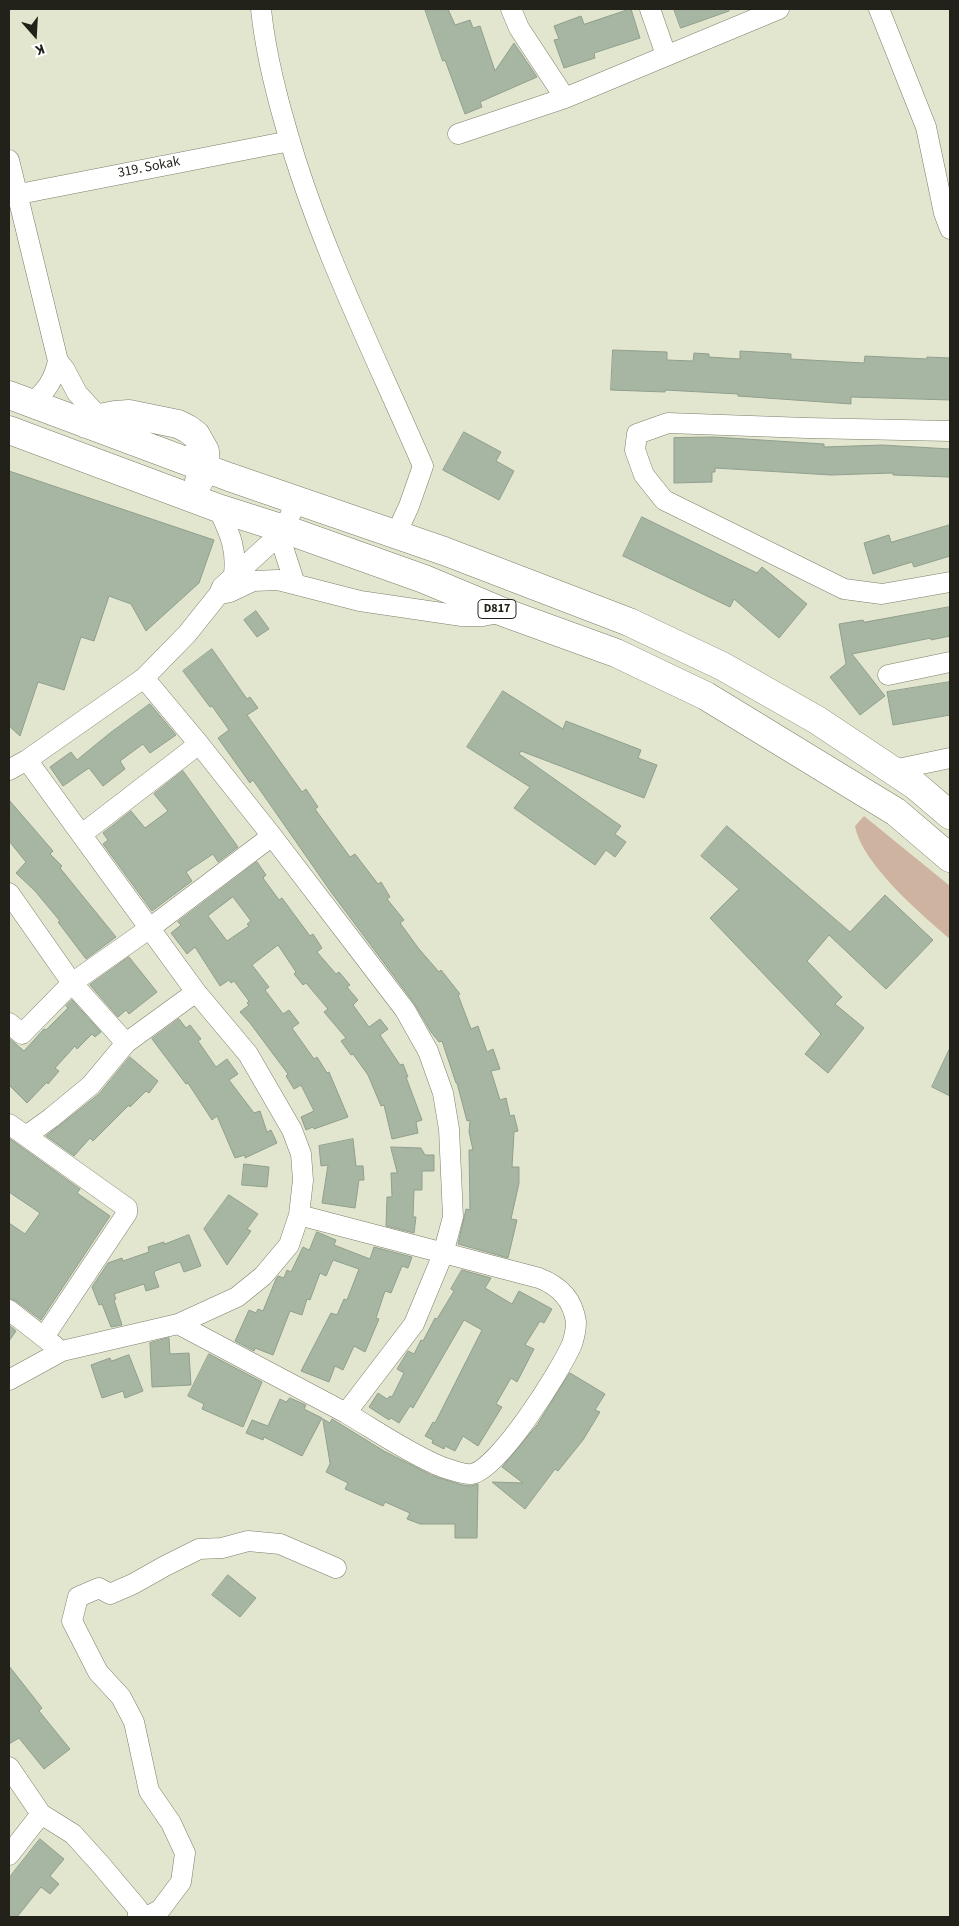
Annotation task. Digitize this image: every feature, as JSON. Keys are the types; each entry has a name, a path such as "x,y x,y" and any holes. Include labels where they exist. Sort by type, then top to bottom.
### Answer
{"highway":[{"path":"20,399 93,421 129,414 178,424 188,429 202,444 205,451 206,468 191,498"},
{"name":"D817","path":"9,430 281,532 424,579 503,612 616,653 706,696 896,812 950,858"},
{"name":"D817","path":"206,468 396,534 629,622 722,666 817,720 916,786 950,815"}],"street":[{"path":"261,9 271,71 302,184 318,226 423,466 409,506 396,534"},
{"path":"511,9 520,28 564,98"},
{"path":"650,9 666,55"},
{"path":"458,134 564,98 779,9"},
{"path":"878,9 926,127 948,218"},
{"name":"319. Sokak","path":"14,195 290,141"},
{"path":"9,160 14,195 58,361 65,370 93,421"},
{"path":"20,399 46,390 58,361"},
{"path":"950,431 668,423 637,434 635,450 644,475 664,500 844,589 882,594 950,582"},
{"path":"9,770 27,760 144,678 187,634 234,574 281,532 297,500"},
{"path":"218,508 234,544 236,554 234,574"},
{"path":"281,532 295,584"},
{"path":"219,594 230,592 253,581 278,580 360,601 462,616 483,616 503,612"},
{"path":"888,675 950,662"},
{"path":"144,678 272,836 405,1010 428,1051 443,1093 449,1129 453,1217 443,1254 414,1324 346,1413"},
{"path":"82,834 199,744"},
{"path":"893,770 950,758"},
{"path":"9,1380 62,1351 178,1324 237,1297 263,1276 288,1246 299,1215 302,1171 301,1154 292,1130 248,1054 196,992 27,760"},
{"path":"9,1023 22,1034 72,983 150,928 272,836"},
{"path":"9,893 72,983 126,1043"},
{"path":"26,1136 91,1085 126,1043 196,992"},
{"path":"9,1124 127,1208 127,1213 44,1337"},
{"path":"178,1324 346,1413 436,1464 470,1475 486,1468 538,1404 571,1345 575,1335 576,1323 571,1305 562,1291 551,1283 539,1278 299,1215"},
{"path":"9,1310 62,1351"},
{"path":"146,1917 160,1910 181,1882 185,1853 172,1823 149,1791 134,1722 121,1697 98,1672 72,1621 78,1598 99,1588 110,1594 199,1549 222,1548 248,1541 280,1544 336,1568"},
{"path":"9,1767 41,1814 73,1834 101,1864 138,1909 138,1917"},
{"path":"9,1855 41,1814"}],"shaded area":[{"path":"864,816 950,886 950,939 909,902 880,872 860,841 855,826"}],"building":[{"path":"425,9 448,9 455,25 470,20 473,28 480,26 495,71 514,43 537,77 480,102 482,107 465,114 445,60 443,61"},
{"path":"631,9 640,38 594,53 595,58 564,68 554,40 559,39 554,26 581,16 584,24"},
{"path":"674,9 729,9 729,11 681,28"},
{"path":"613,350 667,352 667,360 693,361 694,353 709,354 709,357 740,359 740,351 791,354 791,359 864,363 865,356 927,359 927,357 950,358 950,400 851,397 851,404 738,396 738,394 665,390 665,392 611,390"},
{"path":"464,432 501,452 496,461 514,471 499,500 443,470"},
{"path":"714,437 824,444 824,447 882,445 950,449 950,477 893,475 893,473 831,475 715,468 715,472 712,472 712,482 674,483 674,438"},
{"path":"9,471 214,540 199,583 146,631 131,604 109,596 94,641 81,637 64,690 38,682 20,736 9,726"},
{"path":"642,517 757,573 762,567 807,604 779,638 734,599 730,607 623,556"},
{"path":"950,525 950,556 914,567 912,562 873,574 864,543 889,535 891,542"},
{"path":"950,607 950,636 852,654 885,696 860,715 830,677 846,664 839,624 863,620 864,622"},
{"path":"256,611 269,629 257,637 244,620"},
{"path":"212,649 247,699 250,697 258,708 247,715 302,792 306,789 318,807 315,809 350,857 355,854 378,884 381,882 390,897 387,899 404,920 400,923 419,949 439,972 441,970 460,994 458,995 471,1029 478,1026 487,1052 493,1049 500,1069 491,1071 500,1100 506,1098 510,1116 514,1115 518,1131 514,1132 512,1167 519,1167 519,1183 511,1219 517,1220 508,1258 458,1244 466,1209 470,1210 469,1150 473,1150 469,1132 470,1120 467,1121 457,1083 442,1041 439,1042 431,1032 414,1003 331,892 253,780 250,783 218,738 229,730 183,671"},
{"path":"950,682 950,715 893,725 887,692"},
{"path":"503,691 563,729 566,721 641,750 638,758 657,765 644,798 521,751 519,754 621,826 615,834 626,842 615,857 606,850 595,865 514,808 530,787 467,747"},
{"path":"150,704 176,735 150,753 143,744 120,761 125,769 103,786 89,768 63,786 50,767 71,752 77,760"},
{"path":"183,771 238,847 218,862 213,854 186,872 192,881 152,911 103,844 108,840 103,833 131,811 145,828 168,811 154,794"},
{"path":"9,800 53,851 50,854 62,866 60,868 116,937 86,959 58,922 60,921 35,891 16,873 26,862 9,841"},
{"path":"727,826 850,932 885,895 933,940 886,989 829,935 807,961 842,997 835,1004 864,1028 828,1073 805,1054 821,1034 710,918 739,889 701,856"},
{"path":"257,862 266,875 263,878 279,900 282,898 310,936 313,934 322,948 317,952 336,974 339,972 350,985 347,987 358,1000 353,1005 369,1027 380,1019 388,1029 380,1035 400,1065 403,1064 422,1120 416,1122 418,1133 392,1139 384,1105 381,1106 368,1075 341,1041 346,1038 324,1012 328,1009 306,983 303,985 294,974 296,972 278,945 252,965 269,987 265,990 283,1014 289,1010 299,1023 292,1028 314,1059 317,1057 327,1073 329,1072 348,1117 306,1130 301,1117 314,1111 301,1085 294,1089 286,1076 288,1074 240,1012 249,1005 247,1003 249,1001 234,981 231,983 229,980 220,986 195,947 187,954 171,933 181,925 178,922","holes":["233,897 251,921 247,924 249,926 227,941 208,916"]},
{"path":"129,957 157,992 129,1014 126,1010 118,1017 90,985"},
{"path":"72,1000 101,1032 95,1037 92,1034 77,1049 75,1046 55,1068 59,1071 27,1103 9,1085 9,1038 24,1051 44,1029 46,1030 68,1008 66,1006"},
{"path":"179,1019 186,1028 190,1025 201,1039 198,1041 216,1067 227,1059 238,1074 229,1080 254,1113 260,1111 267,1132 271,1130 277,1143 245,1158 245,1155 235,1158 217,1116 212,1120 188,1083 186,1084 152,1039"},
{"path":"950,1048 950,1096 932,1087"},
{"path":"130,1057 158,1081 149,1093 146,1091 130,1107 129,1105 93,1141 90,1138 74,1156 46,1136 99,1094"},
{"path":"9,1138 80,1189 77,1193 110,1216 41,1320 9,1298 9,1223 25,1234 40,1213 9,1192"},
{"path":"353,1139 356,1166 363,1166 364,1180 359,1180 355,1208 322,1203 328,1165 321,1166 319,1146"},
{"path":"391,1147 421,1148 425,1155 434,1155 434,1171 422,1171 422,1190 414,1190 413,1217 416,1217 414,1233 386,1226 387,1197 392,1197 391,1173 397,1173"},
{"path":"244,1164 269,1167 267,1187 242,1185"},
{"path":"229,1195 258,1214 247,1229 251,1231 227,1265 204,1229"},
{"path":"317,1232 336,1240 334,1245 370,1259 374,1247 412,1257 408,1268 402,1266 391,1293 385,1291 376,1318 379,1319 365,1352 354,1346 343,1370 335,1366 329,1382 301,1371 331,1313 337,1315 344,1299 347,1300 359,1269 333,1260 326,1276 320,1273 310,1300 307,1299 302,1315 290,1311 273,1355 255,1348 254,1351 235,1341 249,1310 256,1313 258,1309 263,1311 278,1276 284,1278 287,1270 291,1272 303,1247 309,1250"},
{"path":"189,1235 201,1266 184,1272 180,1262 155,1271 159,1287 146,1291 144,1284 114,1294 122,1325 111,1327 102,1304 99,1305 92,1287 108,1263 122,1258 123,1261 149,1252 148,1247 164,1242 164,1244"},
{"path":"462,1270 491,1278 485,1288 512,1304 519,1291 552,1309 544,1323 540,1321 525,1345 534,1349 517,1382 511,1378 496,1404 502,1407 478,1446 463,1436 455,1451 445,1446 444,1449 432,1443 433,1440 425,1436 433,1422 435,1423 482,1330 464,1320 413,1408 410,1406 399,1423 391,1418 389,1420 369,1407 378,1393 387,1399 390,1396 392,1397 404,1373 397,1369 408,1351 414,1354 421,1340 423,1341 435,1318 437,1319 454,1291 451,1289"},
{"path":"9,1325 16,1331 9,1341"},
{"path":"169,1338 170,1354 189,1353 191,1385 152,1387 150,1343"},
{"path":"209,1354 262,1382 243,1427 202,1409 204,1404 188,1396"},
{"path":"129,1355 143,1391 125,1398 123,1391 102,1398 91,1365 110,1358 111,1361"},
{"path":"570,1373 605,1394 595,1410 600,1412 583,1440 558,1471 555,1469 525,1509 492,1482 523,1483 502,1467 537,1425"},
{"path":"290,1398 306,1405 304,1409 322,1418 302,1456 264,1437 263,1440 246,1433 252,1420 268,1426 280,1399 286,1402"},
{"path":"323,1419 330,1423 332,1419 384,1451 433,1476 462,1485 471,1486 478,1484 477,1538 455,1538 455,1524 420,1524 407,1519 410,1513 385,1502 383,1506 345,1489 348,1483 326,1472 330,1464"},
{"path":"228,1575 256,1598 240,1617 212,1595"},
{"path":"9,1666 42,1708 39,1711 70,1749 44,1769 19,1738 9,1744"},
{"path":"40,1839 64,1859 50,1876 59,1884 50,1894 41,1887 17,1917 9,1917 9,1878"}]}
